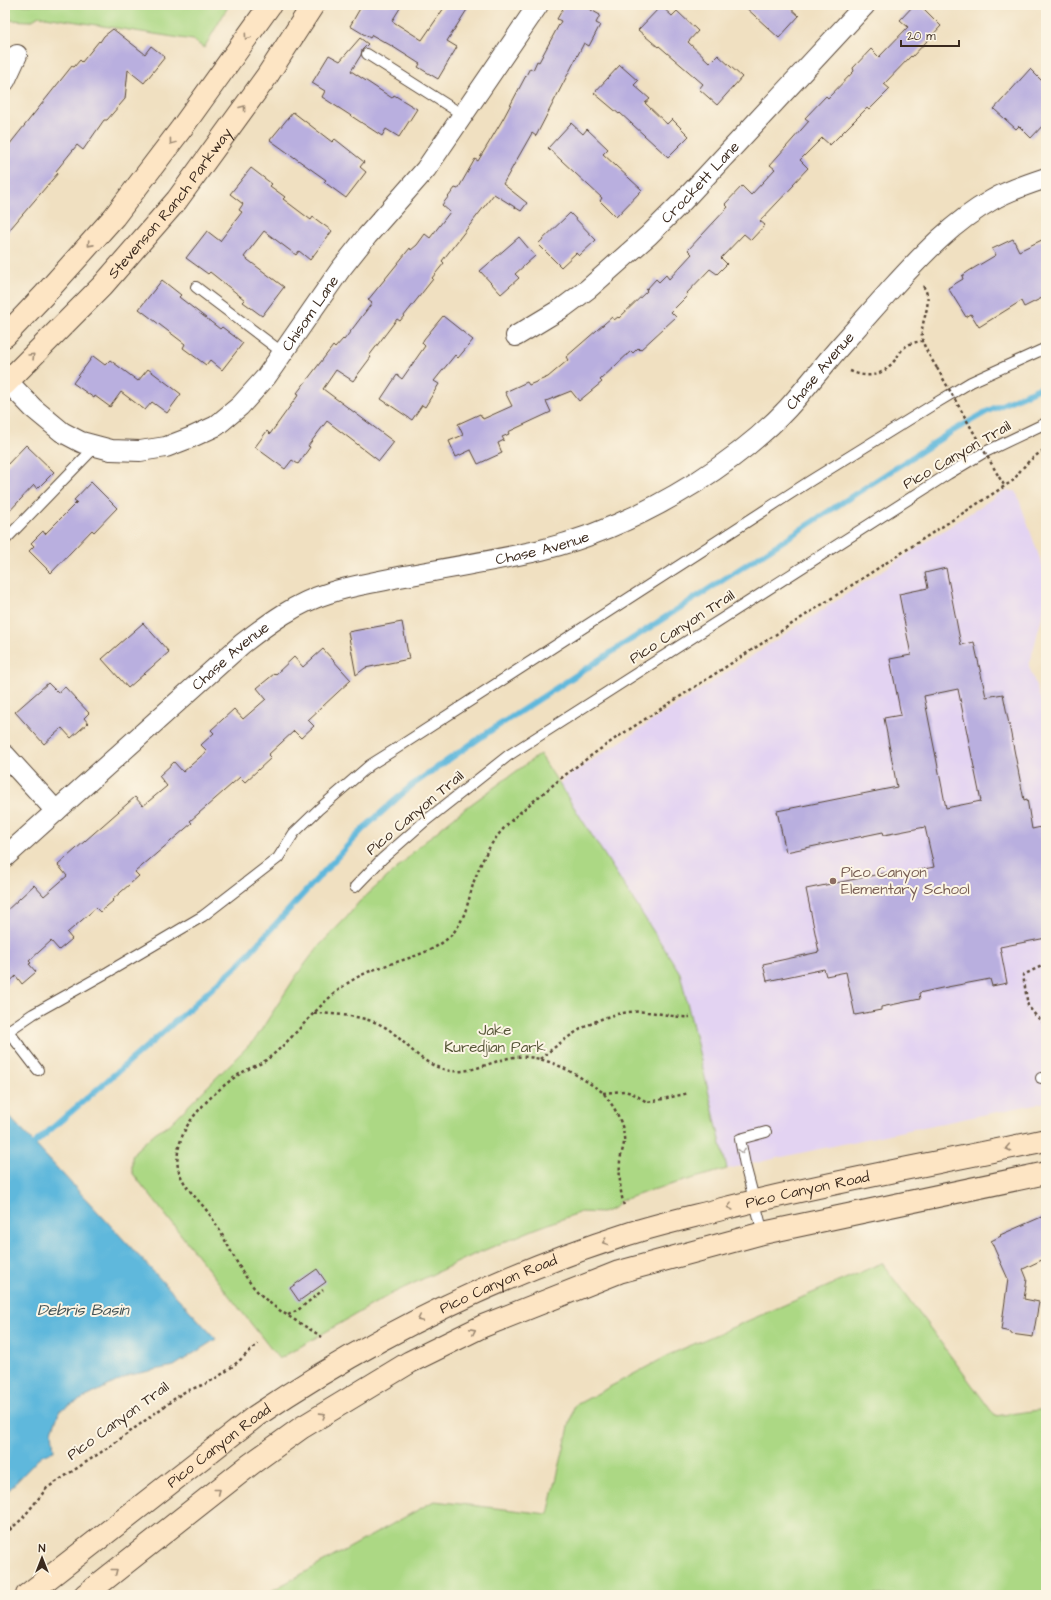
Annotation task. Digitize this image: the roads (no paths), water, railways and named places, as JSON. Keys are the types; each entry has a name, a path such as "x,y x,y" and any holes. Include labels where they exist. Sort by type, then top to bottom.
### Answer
{"main road":[{"path":"5,336 45,294 119,211 186,123 270,5"},
{"name":"Stevenson Ranch Parkway","path":"6,382 103,284 177,200 267,76 313,5"},
{"name":"Pico Canyon Road","path":"26,1595 256,1416 294,1390 414,1322 486,1288 557,1259 647,1228 755,1201 1046,1140"},
{"path":"85,1595 251,1464 295,1433 410,1362 483,1326 619,1272 763,1233 1046,1173"}],"street":[{"name":"Chisom Lane","path":"6,382 33,408 62,432 81,442 111,450 140,451 166,447 216,426 240,406 266,377 340,270 367,236 426,169 538,5"},
{"name":"Crockett Lane","path":"516,336 564,308 588,289 649,235 683,201 865,5"},
{"path":"5,82 17,55"},
{"name":"Chase Avenue","path":"5,857 242,644 269,623 296,607 327,593 359,585 507,557 578,539 617,524 657,505 694,484 732,458 763,432 787,408 849,336 920,257 941,236 994,199 1022,186 1046,178"},
{"path":"5,755 56,811"}],"lane":[{"path":"367,54 463,115"},
{"path":"196,287 283,353"},
{"path":"38,1070 7,1032 33,1014 203,916 278,858 294,833 319,809 370,765 771,506 931,406 971,382 1046,348"},
{"name":"Pico Canyon Trail","path":"355,887 382,859 424,822 509,755 966,464 984,453 1046,423"},
{"path":"5,540 96,446"},
{"path":"763,1233 744,1165 740,1139 766,1132"}],"water":[{"name":"Debris Basin","path":"5,1112 216,1339 174,1366 130,1375 60,1410 52,1431 54,1451 42,1455 5,1494"}],"waterway":[{"path":"28,1149 160,1035 239,964 362,830 412,785 490,731 951,432 988,411 1046,385"}],"place":[{"name":"Pico Canyon Elementary School","path":"833,881"}],"park label":[{"name":"Jake Kuredjian Park","path":"495,1038"}]}
